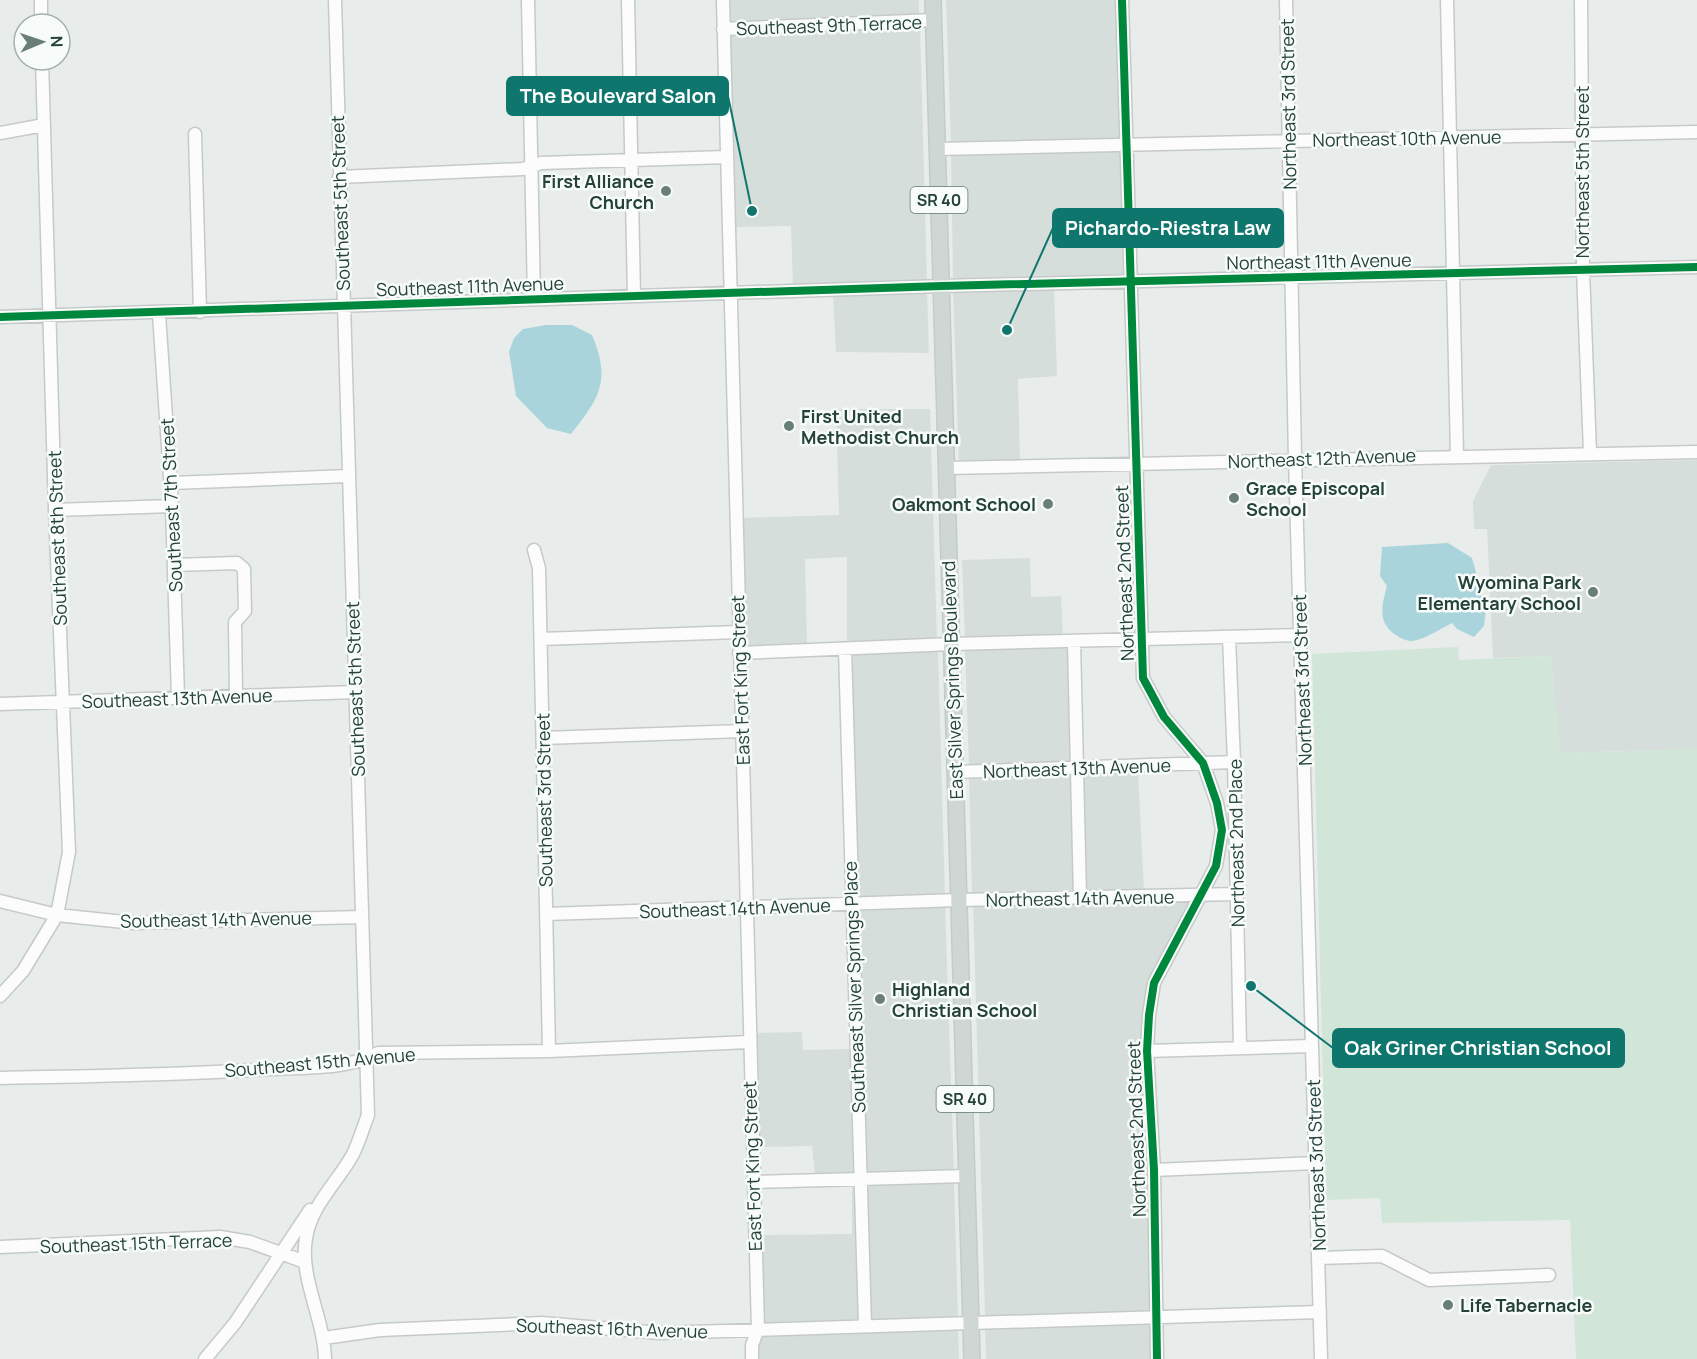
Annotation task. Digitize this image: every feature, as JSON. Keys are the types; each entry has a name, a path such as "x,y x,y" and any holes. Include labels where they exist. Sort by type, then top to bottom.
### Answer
{"main road":[{"name":"East Silver Springs Boulevard","path":"933,0 972,1359"}],"street":[{"name":"Southeast 5th Street","path":"325,1359 324,1338 305,1262 306,1237 313,1215 352,1154 368,1115 335,0"},
{"path":"528,0 534,298"},
{"path":"628,0 634,295"},
{"name":"East Fort King Street","path":"723,0 758,1329 752,1345 752,1359"},
{"name":"Northeast 2nd Street","path":"1122,0 1143,678 1164,717 1203,763 1217,803 1221,827 1216,866 1154,983 1149,1015 1147,1051 1154,1170 1157,1359"},
{"name":"Northeast 3rd Street","path":"1286,0 1294,459 1321,1359"},
{"path":"1447,0 1457,455"},
{"name":"Northeast 5th Street","path":"1581,0 1583,270 1590,452"},
{"name":"Southeast 9th Terrace","path":"723,29 934,20"},
{"name":"Southeast 8th Street","path":"0,996 23,971 57,915 69,852 55,510 42,72"},
{"path":"0,133 44,125"},
{"name":"Northeast 10th Avenue","path":"938,149 1697,132"},
{"path":"195,134 200,312"},
{"path":"339,177 532,168 541,163 726,157"},
{"name":"Northeast 11th Avenue","path":"942,286 1130,282 1292,275 1697,267"},
{"name":"Southeast 11th Avenue","path":"0,317 159,314 534,298 942,286"},
{"name":"Southeast 7th Street","path":"159,314 171,483 178,697"},
{"name":"Northeast 12th Avenue","path":"946,468 1590,452 1697,452"},
{"path":"171,483 348,476"},
{"path":"55,510 172,506"},
{"name":"Southeast 3rd Street","path":"534,550 539,568 549,1051"},
{"path":"174,565 237,563 244,569 245,611 235,622 236,696"},
{"path":"541,639 739,632"},
{"path":"739,653 952,644 1301,635"},
{"name":"Northeast 2nd Place","path":"1228,637 1236,826 1240,1048"},
{"path":"1074,642 1080,897"},
{"name":"Southeast Silver Springs Place","path":"845,649 865,1326"},
{"name":"Southeast 13th Avenue","path":"0,704 355,692"},
{"path":"544,738 742,731"},
{"name":"Northeast 13th Avenue","path":"955,772 1234,762"},
{"path":"1221,827 1236,826"},
{"name":"Northeast 14th Avenue","path":"959,900 1237,894"},
{"name":"Southeast 14th Avenue","path":"547,915 959,900"},
{"name":"Southeast 14th Avenue","path":"0,901 57,915 134,922 362,917"},
{"name":"Southeast 15th Avenue","path":"0,1078 225,1072 365,1060 378,1053 549,1051 749,1042"},
{"path":"1147,1051 1312,1046"},
{"path":"1154,1170 1316,1163"},
{"path":"753,1182 967,1176"},
{"path":"206,1359 235,1323 310,1209 322,1200"},
{"name":"Southeast 15th Terrace","path":"0,1247 220,1237 250,1242 280,1255 305,1262"},
{"path":"1319,1258 1382,1257 1429,1280 1549,1275"},
{"name":"Southeast 16th Avenue","path":"324,1338 380,1330 542,1323 660,1333 1320,1312"}],"shaded area":[{"path":"727,0 919,0 919,17 728,24"},
{"path":"946,0 1117,0 1122,142 951,145"},
{"path":"920,25 927,282 793,287 791,226 733,227 728,33"},
{"path":"1122,150 1125,278 953,281 951,153"},
{"path":"1054,288 1057,376 1018,379 1020,462 959,464 953,289"},
{"path":"927,290 929,353 836,352 833,294"},
{"path":"836,409 930,409 937,641 847,644 847,557 805,559 807,646 744,646 741,518 839,515"},
{"name":"Wyomina Park Elementary School","path":"1697,460 1697,749 1560,753 1551,656 1493,658 1487,529 1474,529 1473,501 1491,465"},
{"path":"1030,558 1031,597 1061,596 1063,638 965,640 962,560"},
{"path":"1070,646 1074,764 969,768 965,648"},
{"path":"938,649 945,896 855,899 850,653"},
{"path":"1138,770 1144,893 1085,893 1083,772"},
{"path":"1074,773 1075,893 972,895 969,776"},
{"path":"1195,901 1150,982 1152,1313 985,1317 973,903"},
{"path":"945,904 954,1173 864,1174 856,907"},
{"path":"850,1031 855,1174 815,1175 812,1146 756,1147 753,1033 802,1032 803,1050 850,1049"},
{"path":"954,1181 958,1318 869,1321 864,1182"},
{"path":"852,1182 855,1182 860,1322 762,1325 759,1235 852,1234"},
{"path":"1152,1321 1152,1359 986,1359 985,1325"},
{"path":"958,1326 959,1359 757,1359 757,1346 761,1333"}],"green space":[{"path":"1458,647 1459,660 1551,656 1560,753 1697,749 1697,1359 1576,1359 1570,1220 1382,1223 1380,1198 1326,1200 1312,654"}],"water":[{"path":"546,325 572,325 592,335 601,364 600,388 589,410 571,434 547,428 516,396 509,352 514,338 523,329"},
{"path":"1448,543 1472,558 1486,608 1484,626 1474,637 1457,629 1452,623 1417,640 1408,641 1399,637 1387,627 1382,615 1387,586 1380,576 1382,547"}],"cycle path":[{"path":"1122,0 1143,678 1164,717 1203,763 1217,803 1222,830 1216,866 1154,983 1149,1015 1147,1051 1154,1170 1157,1359"},
{"path":"0,317 942,286 1697,267"}],"place":[{"name":"First Alliance Church","path":"666,191"},
{"name":"The Boulevard Salon","path":"752,211"},
{"name":"Pichardo-Riestra Law","path":"1007,330"},
{"name":"First United Methodist Church","path":"789,426"},
{"name":"Grace Episcopal School","path":"1234,498"},
{"name":"Oakmont School","path":"1048,504"},
{"name":"Wyomina Park Elementary School","path":"1593,592"},
{"name":"Oak Griner Christian School","path":"1251,986"},
{"name":"Highland Christian School","path":"880,999"},
{"name":"Life Tabernacle","path":"1448,1305"}]}
